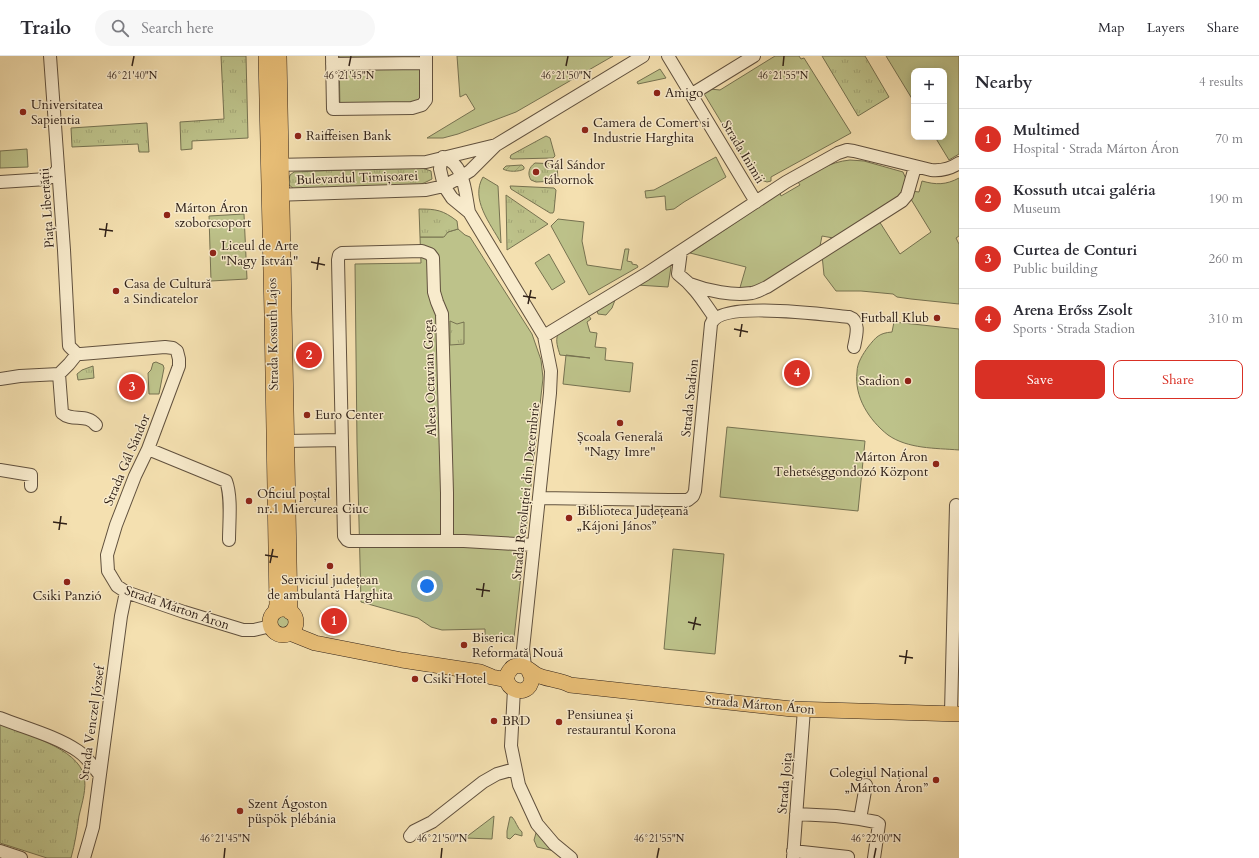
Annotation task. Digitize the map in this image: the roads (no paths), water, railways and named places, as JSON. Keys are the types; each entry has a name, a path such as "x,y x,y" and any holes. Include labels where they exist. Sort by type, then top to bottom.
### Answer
{"main road":[{"name":"Strada Kossuth Lajos","path":"266,56 276,195 278,335 277,605 284,621"},
{"name":"Strada Kossuth Lajos","path":"275,165 279,56"},
{"name":"Strada Kossuth Lajos","path":"278,335 286,441 284,621"},
{"path":"284,621 331,645 381,656 480,672 493,670 518,678"},
{"name":"Strada Márton Áron","path":"518,678 534,673 570,685 756,706 955,714"}],"street":[{"name":"Piața Libertății","path":"50,56 64,250 68,346 77,354"},
{"name":"Bulevardul Timișoarei","path":"276,195 426,190 444,186 466,173 496,145 643,56"},
{"name":"Strada Inimii","path":"668,56 756,202"},
{"path":"692,94 754,56"},
{"path":"426,59 426,100 422,105 412,108 333,109 332,60 426,59"},
{"name":"Bulevardul Timișoarei","path":"275,165 426,162 496,145"},
{"path":"544,336 646,274 756,202 829,157 842,152 854,151 915,167 939,170 953,167 959,163"},
{"path":"459,153 456,161 457,165 466,173"},
{"path":"444,186 440,169 440,161 443,158 466,173"},
{"path":"426,162 434,167 436,174 434,182 426,190"},
{"path":"690,284 710,290 742,293 752,293 767,288 902,201 907,195 915,167"},
{"path":"0,182 47,179 58,173"},
{"name":"Strada Revoluției din Decembrie","path":"466,173 469,212"},
{"name":"Strada Revoluției din Decembrie","path":"444,186 452,198"},
{"name":"Strada Revoluției din Decembrie","path":"426,190 442,193 452,198 469,212 544,336 550,362 551,381 534,545 513,711 511,746 519,786 537,824 554,844 571,858"},
{"name":"Aleea Octavian Goga","path":"448,540 442,314 436,302 434,292 433,258 426,251 345,253 339,255 344,536 347,540 448,540 534,545"},
{"path":"681,251 678,274 697,292 715,318 718,316 763,310 849,317 857,323 854,347"},
{"name":"Strada Stadion","path":"539,498 688,500 691,498 695,491 711,324 715,318"},
{"name":"Strada Gál Sándor","path":"77,354 164,347 173,348 178,354 179,366 148,449 129,491 116,525 107,555"},
{"path":"0,379 20,376 59,374 77,354"},
{"path":"59,374 62,413 68,417 85,418 91,420 96,425"},
{"path":"286,441 342,440"},
{"path":"148,449 226,481 229,500 229,540"},
{"path":"0,470 31,475 31,486"},
{"name":"Strada Márton Áron","path":"955,714 957,548 956,504"},
{"name":"Strada Márton Áron","path":"107,555 107,569 109,574 117,586 126,592 243,630 254,630 284,621"},
{"name":"Strada Venczel József","path":"84,858 93,827 99,774 126,592"},
{"name":"Strada Joița","path":"793,855 804,709"},
{"path":"0,718 63,743 79,752 89,760 99,774"},
{"path":"410,836 414,831 432,822 483,782 497,774 515,769"},
{"path":"860,819 866,785"},
{"path":"796,814 836,816 876,822 879,824 874,858"},
{"path":"0,851 21,858"},
{"path":"793,855 848,857"}],"place":[{"name":"Amigo","path":"657,93"},
{"name":"Universitatea Sapientia","path":"23,112"},
{"name":"Camera de Comert si Industrie Harghita","path":"585,130"},
{"name":"Raiffeisen Bank","path":"298,136"},
{"name":"Gál Sándor tábornok","path":"536,172"},
{"name":"Márton Áron szoborcsoport","path":"167,215"},
{"name":"Liceul de Arte \"Nagy István\"","path":"213,253"},
{"name":"Casa de Cultură a Sindicatelor","path":"116,291"},
{"name":"Futball Klub","path":"937,318"},
{"name":"Kossuth utcai galéria","path":"309,355"},
{"name":"Arena Erőss Zsolt","path":"797,373"},
{"name":"Stadion","path":"908,381"},
{"name":"Curtea de Conturi","path":"132,387"},
{"name":"Euro Center","path":"307,415"},
{"name":"Școala Generală \"Nagy Imre\"","path":"620,423"},
{"name":"Márton Áron Tehetsésggondozó Központ","path":"936,464"},
{"name":"Oficiul poștal nr.1 Miercurea Ciuc","path":"249,501"},
{"name":"Biblioteca Județeană „Kájoni János”","path":"569,518"},
{"name":"Serviciul județean de ambulantă Harghita","path":"330,566"},
{"name":"Csiki Panzió","path":"67,582"},
{"name":"Multimed","path":"334,621"},
{"name":"Biserica Reformată Nouă","path":"464,645"},
{"name":"Csiki Hotel","path":"415,679"},
{"name":"BRD","path":"494,721"},
{"name":"Pensiunea și restaurantul Korona","path":"559,722"},
{"name":"Colegiul Național „Márton Áron”","path":"936,780"},
{"name":"Szent Ágoston püspök plébánia","path":"240,811"}]}
